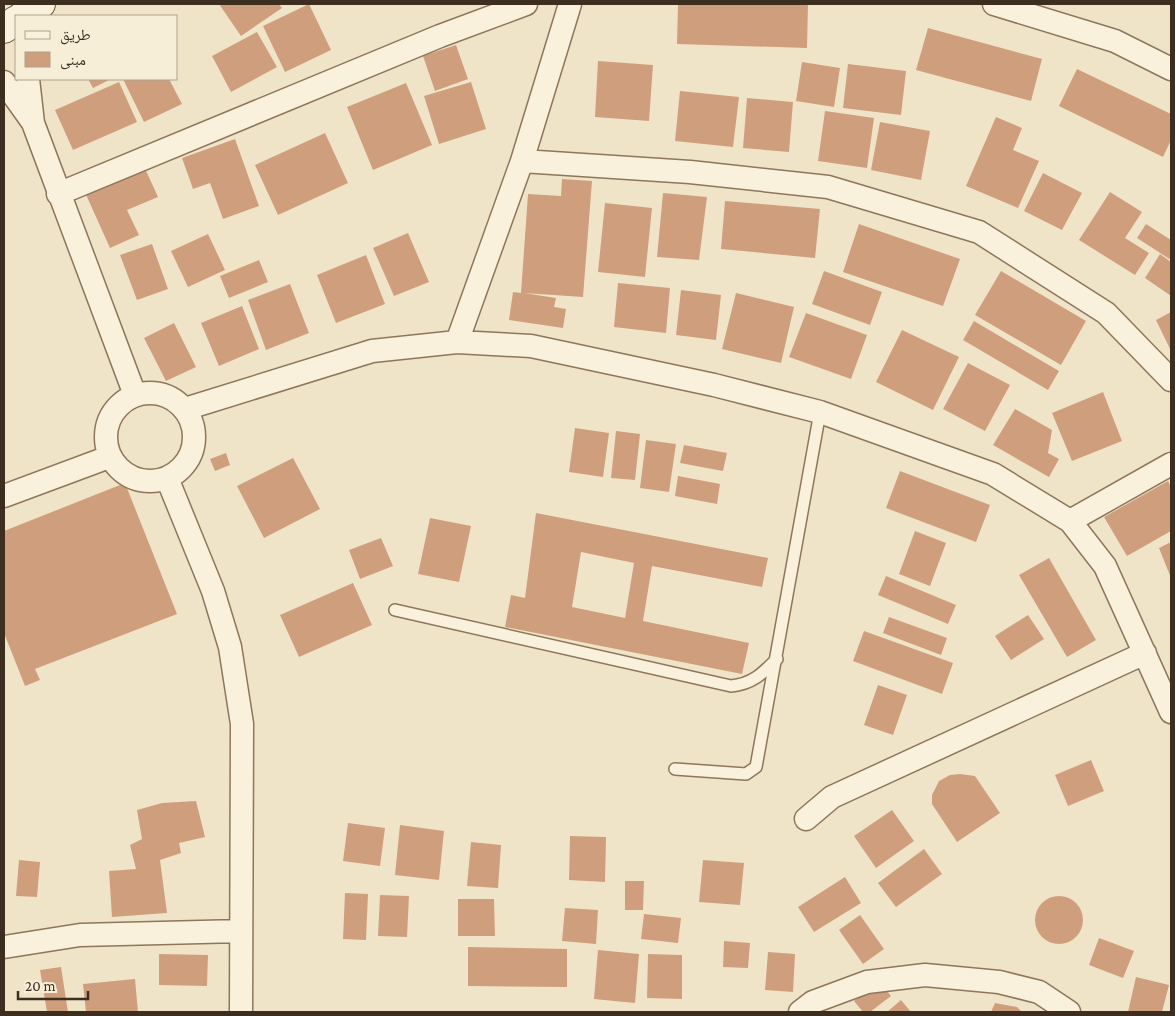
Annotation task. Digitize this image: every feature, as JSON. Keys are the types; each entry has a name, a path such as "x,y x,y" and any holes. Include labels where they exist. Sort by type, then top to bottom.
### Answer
{"street":[{"path":"23,15 41,4"},
{"path":"58,194 440,36 526,4"},
{"path":"457,342 522,161 570,4"},
{"path":"994,4 1115,41 1171,69"},
{"path":"4,29 15,21"},
{"path":"28,80 33,123 58,194 135,395"},
{"path":"4,82 33,123"},
{"path":"522,161 690,172 828,187 979,232 1106,313 1171,380"},
{"path":"185,409 372,350 457,342 531,346 714,385 820,412 993,474 1070,521 1105,566 1171,712"},
{"path":"162,394 185,409 195,434 188,461 167,478 145,482 124,474 109,457 105,432 115,409 135,395 162,394"},
{"path":"4,496 109,457"},
{"path":"1070,521 1171,464"},
{"path":"167,478 213,591 230,647 242,724 241,1012"},
{"path":"806,819 832,797 1145,653"},
{"path":"4,947 80,935 241,932"},
{"path":"800,1012 813,1002 867,982 924,975 998,982 1040,992 1069,1012"}],"lane":[{"path":"675,769 746,774 756,767 777,659 820,412"},
{"path":"395,610 731,686 744,684 759,677 777,659"}],"building":[{"path":"219,4 279,4 282,8 241,36"},
{"path":"309,4 331,50 285,72 263,26"},
{"path":"678,4 808,4 807,48 677,44"},
{"path":"928,28 1042,59 1031,101 916,70"},
{"path":"257,32 277,67 231,92 212,56"},
{"path":"456,45 468,79 435,91 423,56"},
{"path":"598,61 653,65 649,121 595,117"},
{"path":"802,62 840,68 834,107 796,101"},
{"path":"848,64 906,71 901,115 843,108"},
{"path":"1077,69 1171,114 1171,140 1163,157 1059,106"},
{"path":"89,80 109,80 93,88"},
{"path":"123,80 170,80 182,104 144,122"},
{"path":"119,82 137,122 73,150 55,110"},
{"path":"471,82 486,129 439,144 424,96"},
{"path":"406,83 432,145 373,170 347,107"},
{"path":"680,91 739,97 733,147 675,141"},
{"path":"747,98 793,102 789,152 743,148"},
{"path":"825,111 874,118 867,168 818,161"},
{"path":"996,117 1022,128 1013,150 1039,161 1018,208 966,186"},
{"path":"880,122 930,131 921,180 871,170"},
{"path":"325,133 348,183 278,215 255,165"},
{"path":"235,139 259,206 223,219 210,183 193,189 182,158"},
{"path":"142,162 158,197 127,210 139,235 110,248 83,188"},
{"path":"1043,173 1082,193 1062,230 1024,211"},
{"path":"562,179 592,181 583,297 524,293 556,298 554,307 566,309 563,328 509,320 513,292 521,293 528,194 561,196"},
{"path":"1110,192 1142,212 1125,238 1149,253 1135,275 1079,240"},
{"path":"663,193 707,197 699,260 657,257"},
{"path":"725,201 820,209 815,258 721,249"},
{"path":"605,203 652,208 645,277 598,272"},
{"path":"859,224 960,259 943,306 843,272"},
{"path":"1146,224 1171,240 1171,260 1137,238"},
{"path":"408,233 429,282 394,296 373,248"},
{"path":"208,234 225,270 188,287 171,251"},
{"path":"152,244 168,289 137,300 120,255"},
{"path":"1160,254 1171,262 1171,296 1145,278"},
{"path":"366,255 385,304 336,323 317,275"},
{"path":"259,260 268,282 229,298 220,276"},
{"path":"824,271 882,292 870,325 812,304"},
{"path":"1001,271 1086,321 1061,365 975,315"},
{"path":"618,283 670,288 666,333 614,327"},
{"path":"290,284 309,333 266,350 248,300"},
{"path":"681,290 721,295 716,340 676,335"},
{"path":"736,293 794,307 781,363 722,349"},
{"path":"242,306 259,349 219,366 201,323"},
{"path":"1171,312 1171,351 1156,320"},
{"path":"806,313 867,335 851,379 789,357"},
{"path":"974,321 1059,371 1048,390 963,340"},
{"path":"174,323 196,367 166,381 144,338"},
{"path":"902,330 959,357 933,410 876,382"},
{"path":"968,363 1010,385 985,431 943,409"},
{"path":"1103,392 1122,441 1072,461 1052,413"},
{"path":"1015,409 1052,430 1048,453 1059,459 1049,477 993,445"},
{"path":"575,428 609,433 603,477 569,472"},
{"path":"616,431 640,434 635,480 611,478"},
{"path":"646,440 676,444 669,492 640,488"},
{"path":"684,445 727,453 723,471 680,463"},
{"path":"226,453 230,465 215,471 210,459"},
{"path":"293,458 320,509 264,538 237,486"},
{"path":"900,471 990,505 976,542 886,508"},
{"path":"678,476 720,484 717,504 675,496"},
{"path":"1168,481 1171,487 1171,531 1127,556 1104,517"},
{"path":"125,483 177,614 35,669 40,680 25,686 4,633 4,531"},
{"path":"536,513 768,558 762,587 652,566 643,621 749,643 742,674 505,627 511,595 525,598","holes":["581,552 634,563 625,618 572,607"]},
{"path":"430,518 471,526 459,582 418,574"},
{"path":"915,531 946,543 930,586 899,574"},
{"path":"381,538 393,566 360,579 349,550"},
{"path":"1171,542 1171,578 1159,548"},
{"path":"1049,558 1096,640 1067,657 1019,575"},
{"path":"886,576 956,605 948,624 878,595"},
{"path":"353,583 372,625 299,657 280,615"},
{"path":"1028,615 1044,639 1011,660 995,636"},
{"path":"889,617 947,638 941,655 883,633"},
{"path":"864,631 953,663 942,694 853,661"},
{"path":"878,685 907,695 893,735 864,725"},
{"path":"1091,760 1104,791 1068,806 1055,775"},
{"path":"950,775 975,776 1000,813 957,842 932,804 932,795 939,781"},
{"path":"196,801 205,837 179,843 181,853 160,860 167,913 112,917 109,871 136,869 130,845 142,839 137,810 162,803"},
{"path":"892,810 914,841 876,868 854,836"},
{"path":"348,823 385,828 380,866 343,861"},
{"path":"400,825 444,831 439,880 395,875"},
{"path":"570,836 606,837 605,882 569,880"},
{"path":"471,842 501,845 498,888 467,886"},
{"path":"924,849 942,874 896,907 878,883"},
{"path":"19,860 40,862 37,897 16,896"},
{"path":"703,860 744,863 740,905 699,902"},
{"path":"845,877 861,903 814,932 798,907"},
{"path":"625,881 644,881 643,910 625,910"},
{"path":"345,893 368,894 366,940 343,939"},
{"path":"380,895 409,896 407,937 378,936"},
{"path":"1059,896 1068,898 1076,903 1081,911 1083,920 1081,929 1076,937 1068,942 1059,944 1050,942 1042,937 1037,929 1035,920 1037,911 1042,903 1050,898"},
{"path":"458,899 494,899 495,936 458,936"},
{"path":"565,908 598,910 596,944 562,941"},
{"path":"644,914 681,918 678,943 641,939"},
{"path":"860,915 884,949 863,964 839,930"},
{"path":"1099,938 1134,951 1123,978 1089,965"},
{"path":"724,941 750,943 748,968 723,967"},
{"path":"468,947 567,949 567,987 468,986"},
{"path":"598,950 639,954 635,1003 594,999"},
{"path":"768,952 795,954 793,992 765,990"},
{"path":"159,954 208,955 207,986 159,985"},
{"path":"648,954 682,955 682,999 647,998"},
{"path":"61,967 68,1012 47,1012 40,970"},
{"path":"1136,977 1169,985 1162,1012 1128,1012"},
{"path":"135,979 138,1012 86,1012 83,984"},
{"path":"879,981 891,996 870,1012 863,1012 854,1001"},
{"path":"901,1000 911,1012 887,1012"},
{"path":"995,1003 1017,1007 1022,1012 991,1012"}]}
